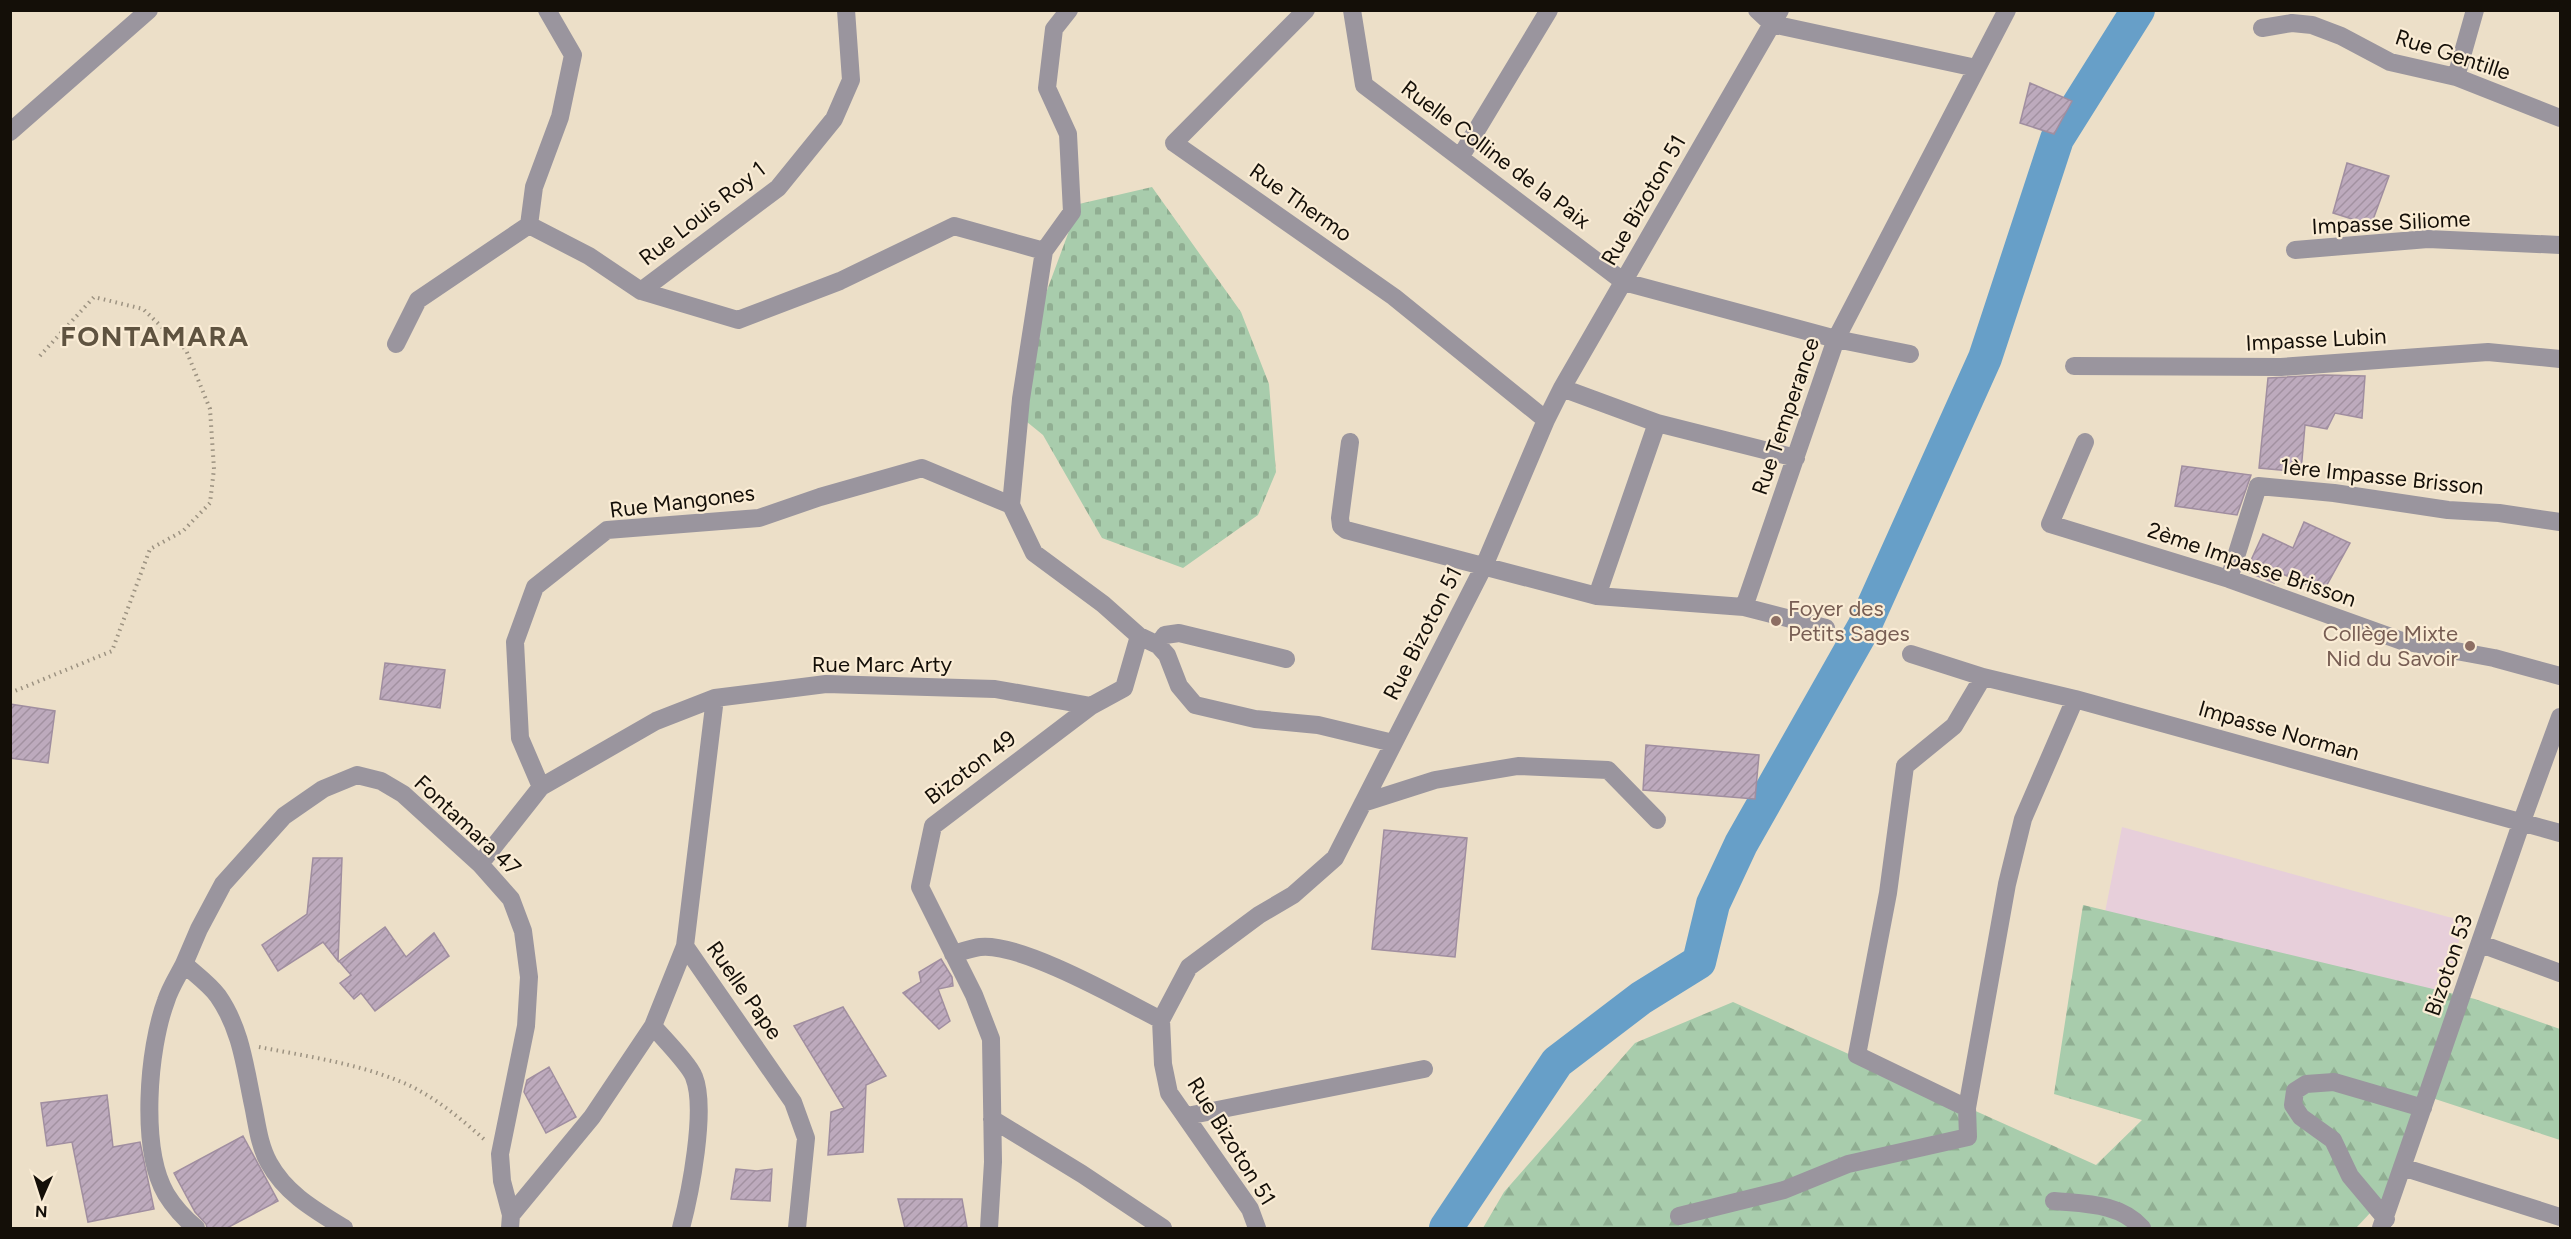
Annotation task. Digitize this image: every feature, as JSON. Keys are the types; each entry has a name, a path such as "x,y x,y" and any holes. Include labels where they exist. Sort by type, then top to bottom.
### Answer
{"street":[{"path":"10,132 149,10"},
{"path":"396,344 418,300 529,225 534,188 560,117 573,55 547,10"},
{"name":"Rue Louis Roy 1","path":"641,291 778,188 834,119 851,80 846,10"},
{"path":"1069,10 1054,29 1047,88 1068,134 1072,212 1044,251 1021,399 1011,505 1034,553 1103,604 1139,636 1158,645 1167,655 1179,686 1195,705 1255,719 1318,725 1393,743"},
{"name":"Rue Thermo","path":"1306,10 1174,143 1394,297 1546,420"},
{"name":"Ruelle Colline de la Paix","path":"1352,10 1364,85 1461,156 1624,282 1836,339 1910,354"},
{"path":"1461,156 1549,10"},
{"path":"1757,10 1776,17 1976,68"},
{"name":"Rue Temperance","path":"1744,607 1836,339 2007,10"},
{"path":"2456,77 2475,10"},
{"name":"Rue Bizoton 51","path":"1257,1228 1250,1209 1169,1093 1163,1064 1161,1020 1189,967 1259,915 1293,895 1335,858 1484,566 1546,420 1562,388 1776,17"},
{"name":"Rue Gentille","path":"2262,28 2312,24 2341,36 2390,62 2456,77 2560,118"},
{"path":"529,225 589,256 641,291"},
{"name":"Rue Louis Roy 1","path":"641,291 738,320 840,281 954,226 1044,251"},
{"name":"Impasse Siliome","path":"2295,250 2428,239 2560,245"},
{"name":"Impasse Lubin","path":"2074,366 2281,367 2488,352 2560,359"},
{"path":"1562,388 1657,423 1796,458"},
{"path":"1597,596 1657,423"},
{"path":"1350,442 1340,518 1341,526 1346,530 1597,596 1744,607 1826,628"},
{"name":"2ème Impasse Brisson","path":"2085,442 2050,524 2229,579 2403,642 2494,658 2560,676"},
{"name":"Rue Mangones","path":"541,787 520,738 515,642 535,587 607,531 759,518 820,496 922,468 1011,505"},
{"name":"1ère Impasse Brisson","path":"2229,579 2258,486 2334,493 2448,510 2499,513 2560,522"},
{"path":"1158,645 1166,634 1179,633 1286,659"},
{"name":"Bizoton 49","path":"989,1228 993,1162 991,1039 974,995 920,887 933,826 1091,706 1124,688 1139,636"},
{"name":"Impasse Norman","path":"1911,654 1983,677 2075,699 2560,833"},
{"path":"1967,1108 1857,1055 1888,893 1905,766 1954,726 1983,677"},
{"name":"Rue Marc Arty","path":"480,864 541,787 656,721 715,698 826,684 994,689 1091,706"},
{"name":"Ruelle Pape","path":"715,698 685,946 793,1102 802,1121 806,1138 797,1228"},
{"path":"1679,1216 1784,1190 1848,1164 1968,1137 1967,1108 2007,884 2023,819 2075,699"},
{"name":"Bizoton 53","path":"2383,1224 2560,717"},
{"path":"1363,803 1435,780 1518,766 1608,770 1657,819"},
{"name":"Fontamara 47","path":"196,1228 181,1215 165,1192 154,1162 150,1121 151,1076 155,1039 166,1000 223,884 284,816 322,789 357,775 381,781 403,794 480,864 512,899 524,931 529,977 526,1026 500,1154 502,1181 511,1222"},
{"path":"2481,944 2560,973"},
{"path":"511,1222 591,1117 653,1026 685,946"},
{"path":"953,954 980,946 1010,949 1092,984 1161,1020"},
{"path":"184,964 217,994 233,1021 241,1043 259,1137 269,1162 283,1183 303,1203 344,1228"},
{"path":"653,1026 694,1076 699,1103 692,1186 681,1228"},
{"path":"1187,1116 1424,1069"},
{"path":"2383,1224 2350,1176 2333,1140 2301,1117 2293,1105 2295,1091 2306,1084 2334,1082 2423,1108"},
{"path":"993,1119 1163,1228"},
{"path":"2402,1167 2560,1217"},
{"path":"2054,1201 2107,1206 2134,1220 2142,1228"}],"path":[{"path":"10,693 112,651 150,549 183,531 210,503 214,469 210,409 186,350 143,309 94,297 37,359"},
{"path":"241,1043 327,1060 399,1081 454,1112 500,1154"}],"shaded area":[{"path":"2122,827 2463,921 2432,1068 2091,982"}],"green space":[{"path":"1152,187 1241,312 1269,384 1276,472 1258,515 1183,568 1102,538 1043,435 1011,409 1026,347 1079,204"},
{"path":"2083,905 2475,999 2560,1029 2560,1140 2429,1097 2401,1180 2356,1228 1483,1228 1504,1192 1635,1043 1733,1002 2096,1165 2142,1120 2054,1094"}],"building":[{"path":"2030,83 2072,101 2054,134 2020,123"},
{"path":"2347,163 2389,176 2371,225 2333,213"},
{"path":"2324,375 2365,376 2362,418 2335,413 2327,429 2305,425 2301,472 2259,468 2268,378"},
{"path":"2182,466 2251,475 2237,515 2175,506"},
{"path":"2304,522 2350,543 2323,592 2278,572 2274,583 2246,571 2263,534 2293,548"},
{"path":"385,663 445,670 440,708 380,699"},
{"path":"10,704 55,711 48,763 10,758"},
{"path":"1646,745 1759,755 1755,799 1643,790"},
{"path":"1384,830 1467,838 1455,957 1372,949"},
{"path":"313,858 342,858 338,961 323,942 278,971 262,945 307,914"},
{"path":"385,927 406,957 434,933 449,956 375,1011 361,993 354,999 340,983 351,975 339,961"},
{"path":"941,959 952,977 953,986 938,989 950,1021 939,1029 903,993 921,982 919,972"},
{"path":"843,1007 886,1076 866,1085 863,1152 828,1155 831,1112 844,1108 794,1026"},
{"path":"549,1067 576,1117 546,1133 524,1092 527,1080"},
{"path":"107,1095 113,1147 140,1142 154,1209 88,1222 72,1142 47,1146 41,1103"},
{"path":"243,1136 278,1201 227,1228 207,1228 195,1212 174,1173"},
{"path":"736,1169 757,1171 772,1169 770,1201 731,1199"},
{"path":"898,1199 962,1199 967,1227 905,1228"}],"waterway":[{"path":"1446,1228 1557,1062 1641,998 1699,962 1713,904 1741,844 1864,627 1985,358 2057,139 2138,10"}],"place":[{"name":"Foyer des Petits Sages","path":"1776,621"},
{"name":"Collège Mixte Nid du Savoir","path":"2470,646"}],"district":[{"name":"FONTAMARA","path":"155,336"}]}
